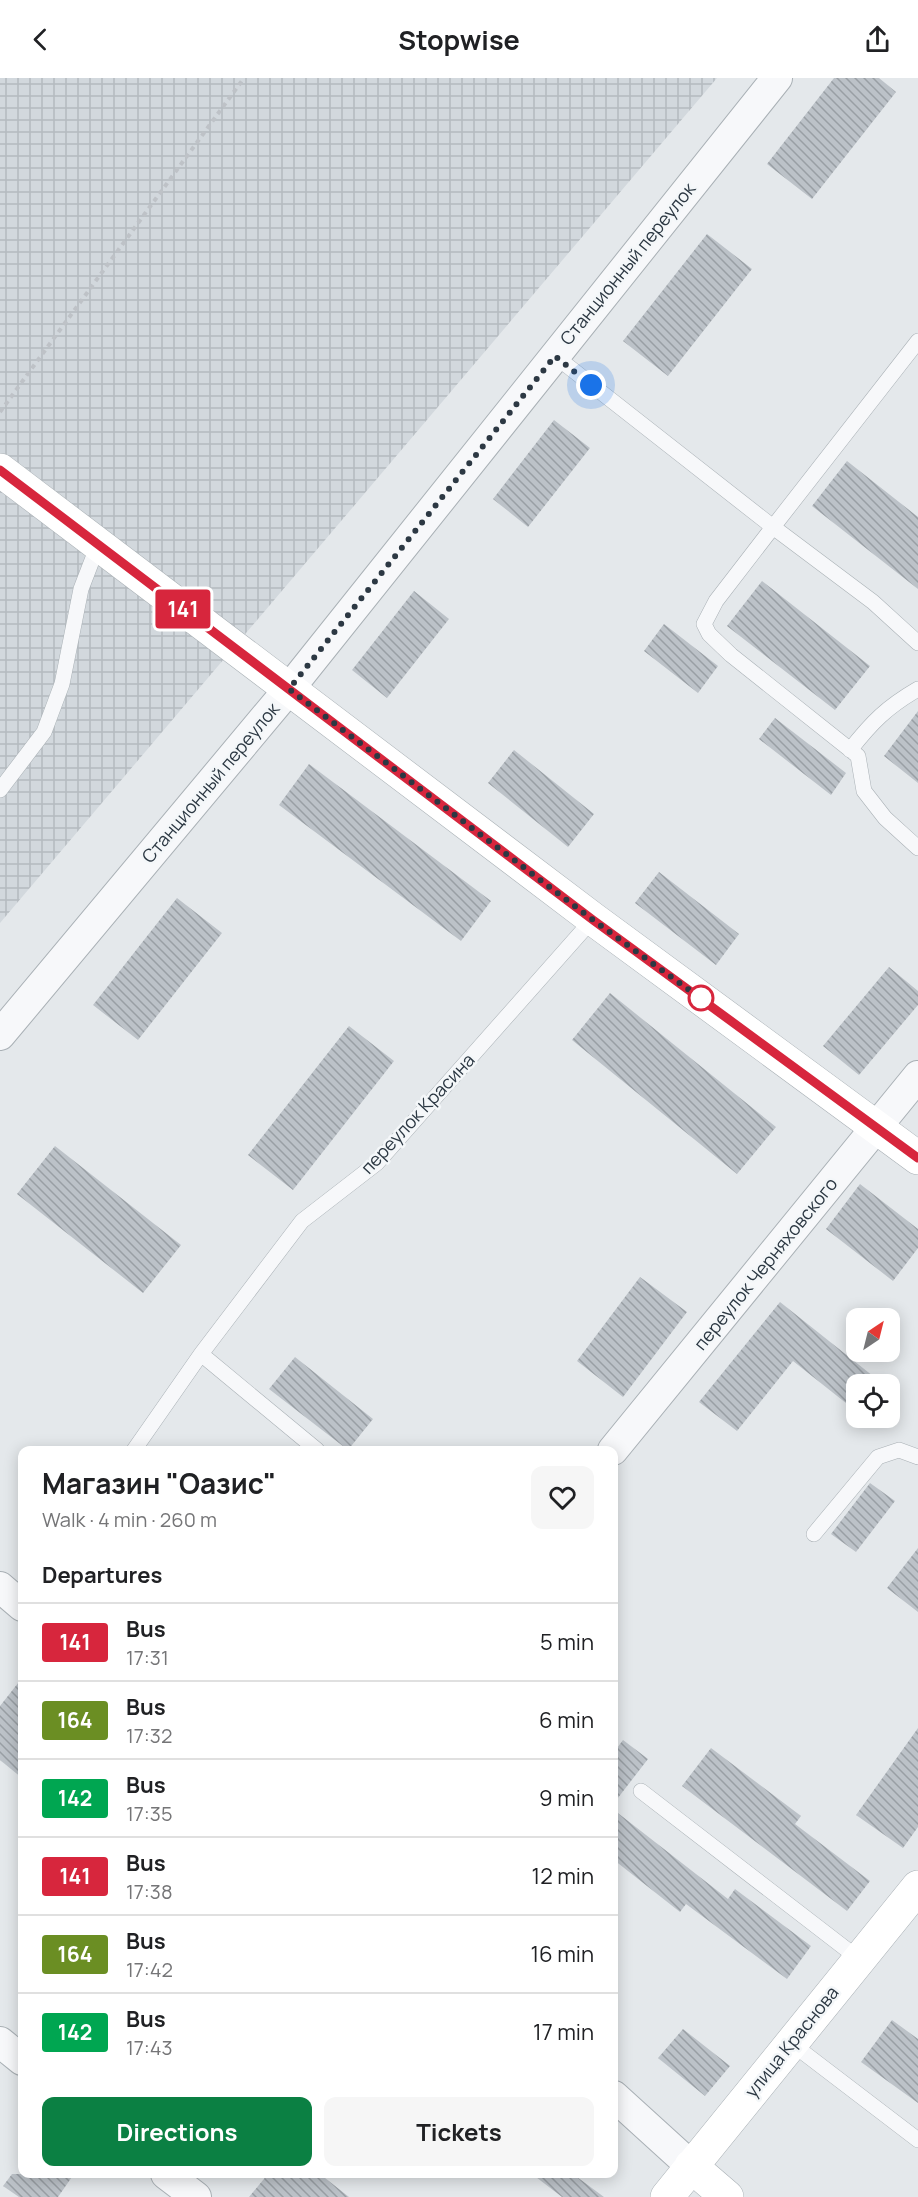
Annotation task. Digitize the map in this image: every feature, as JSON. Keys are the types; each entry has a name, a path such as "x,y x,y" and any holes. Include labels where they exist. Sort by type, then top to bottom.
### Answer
{"street":[{"name":"Станционный переулок","path":"0,1035 289,689 777,78"},
{"path":"0,470 593,920 918,1158"},
{"name":"переулок Черняховского","path":"616,1446 918,1076"},
{"path":"0,1587 18,1603"},
{"name":"улица Краснова","path":"666,2197 918,1887"},
{"path":"0,2042 18,2057"},
{"path":"618,2100 727,2197"},
{"path":"171,2178 196,2197"}],"lane":[{"path":"918,341 716,601 704,624 709,634 731,655 858,756 864,790 885,818 918,848"},
{"path":"555,356 773,528 873,602 918,643"},
{"path":"0,790 44,732 62,684 81,589 98,545"},
{"path":"850,750 872,722 896,702 918,689"},
{"name":"переулок Красина","path":"137,1446 201,1354 302,1221 377,1163 593,920"},
{"path":"201,1354 312,1446"},
{"path":"814,1534 878,1456 899,1450 918,1457"},
{"path":"641,1791 859,1959"},
{"path":"791,2043 918,2140"}],"path":[{"path":"0,412 244,78"}],"shaded area":[{"path":"0,78 717,78 0,923"}],"building":[{"path":"834,78 879,78 896,92 812,199 767,164"},
{"path":"707,234 752,269 668,376 623,341"},
{"path":"554,420 590,448 528,527 493,499"},
{"path":"847,461 918,517 918,589 812,506"},
{"path":"762,581 870,666 835,710 727,626"},
{"path":"414,591 449,619 387,698 352,670"},
{"path":"664,624 718,666 698,693 644,651"},
{"path":"918,711 918,783 884,756"},
{"path":"775,718 846,773 831,795 759,739"},
{"path":"514,750 594,814 568,847 488,783"},
{"path":"309,764 491,901 461,941 279,805"},
{"path":"659,872 739,934 716,965 635,903"},
{"path":"177,898 222,933 138,1040 93,1005"},
{"path":"889,967 918,991 918,1005 859,1075 823,1046"},
{"path":"610,993 776,1127 737,1174 572,1040"},
{"path":"349,1026 394,1061 293,1190 248,1155"},
{"path":"55,1146 181,1245 143,1293 17,1194"},
{"path":"860,1184 918,1229 918,1248 893,1281 826,1229"},
{"path":"640,1277 687,1312 623,1397 577,1361"},
{"path":"780,1302 846,1355 846,1362 855,1362 870,1374 846,1374 846,1403 793,1361 737,1431 699,1402"},
{"path":"295,1357 373,1419 351,1446 343,1446 269,1389"},
{"path":"870,1483 895,1501 856,1552 831,1534"},
{"path":"918,1548 918,1612 887,1588"},
{"path":"18,1683 18,1775 0,1760 0,1706"},
{"path":"918,1728 918,1827 903,1848 856,1815"},
{"path":"623,1740 648,1759 618,1798 618,1747"},
{"path":"711,1748 801,1816 795,1824 870,1881 847,1911 682,1786"},
{"path":"618,1813 728,1899 735,1889 811,1946 787,1979 686,1904 680,1912 618,1863"},
{"path":"892,2020 918,2039 918,2103 861,2062"},
{"path":"683,2029 730,2066 705,2096 658,2058"},
{"path":"12,2174 18,2174 18,2178 71,2178 58,2197 19,2197 3,2186"},
{"path":"265,2178 325,2178 349,2197 249,2197"},
{"path":"537,2178 578,2178 604,2197 562,2197"}],"bus line":[{"name":"141","path":"0,470 593,920 918,1158"}],"route":[{"path":"591,385 555,356 289,689 593,920 707,1003 701,998"}]}
